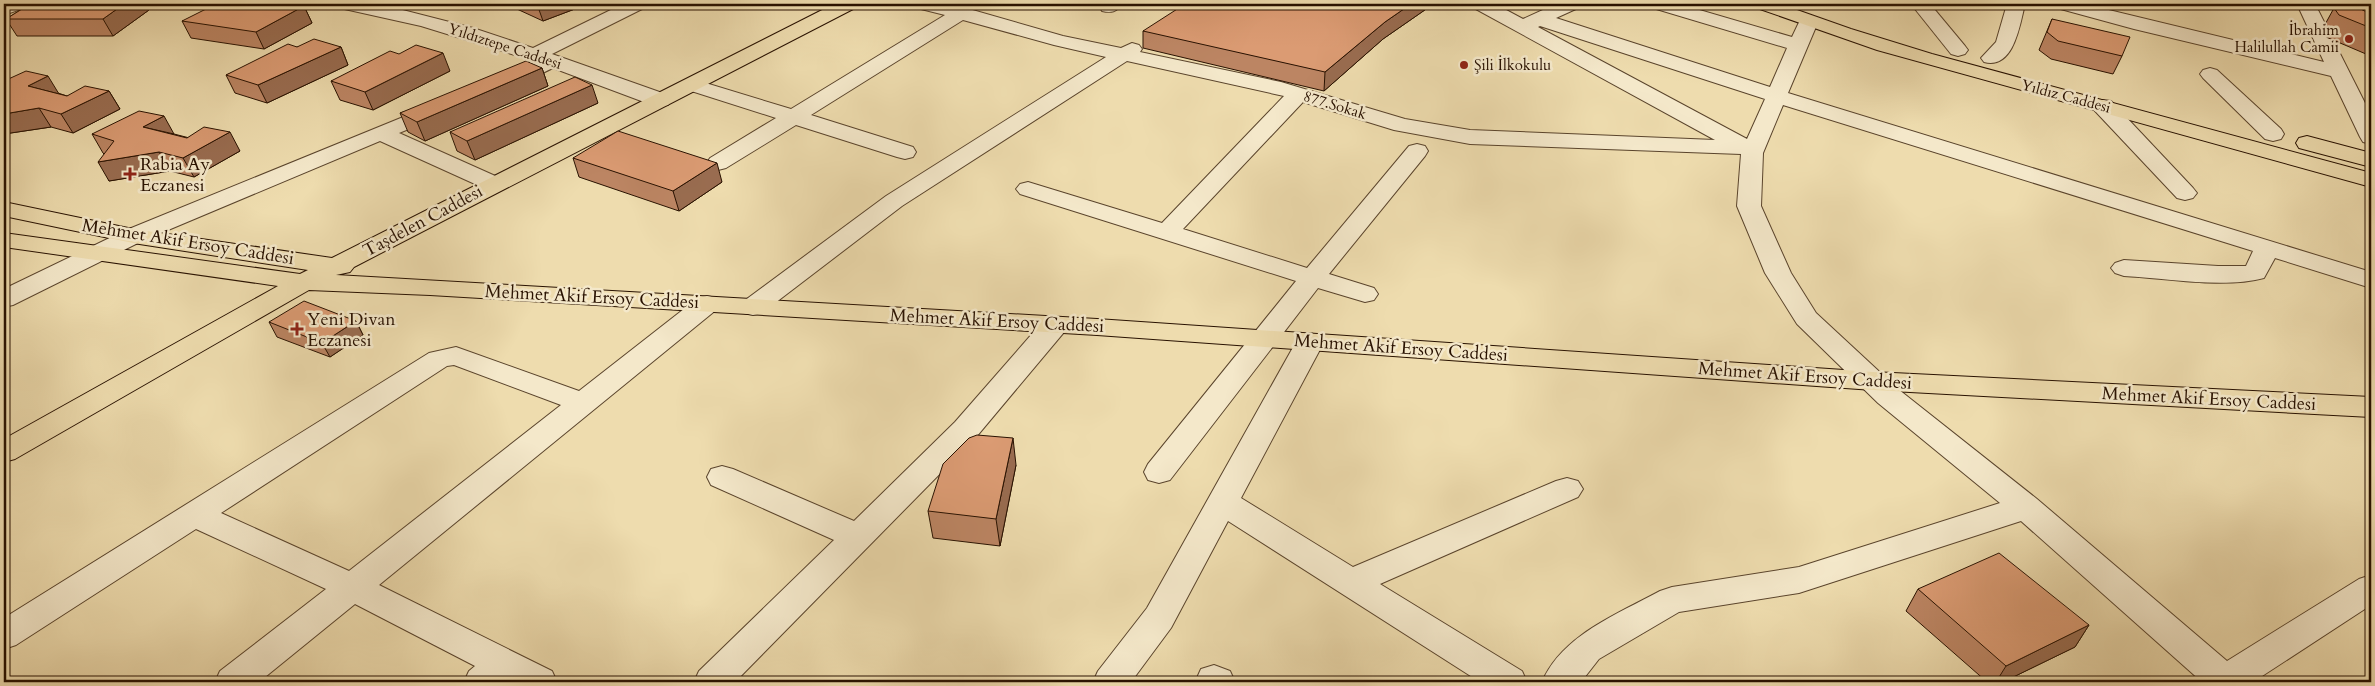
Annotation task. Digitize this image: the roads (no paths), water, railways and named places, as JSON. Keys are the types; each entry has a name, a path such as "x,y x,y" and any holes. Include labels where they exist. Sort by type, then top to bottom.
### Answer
{"main road":[{"name":"Taşdelen Caddesi","path":"4,452 304,282 848,4"},
{"name":"Yıldız Caddesi","path":"1764,4 1846,18 1958,50 2371,160"},
{"name":"Yıldız Caddesi","path":"1809,13 1968,71 2371,180"},
{"name":"Mehmet Akif Ersoy Caddesi","path":"4,210 133,236 337,266 430,287"},
{"name":"Mehmet Akif Ersoy Caddesi","path":"4,240 304,282 430,287 1263,338 1873,381 2371,407"}],"street":[{"path":"4,9 18,4"},
{"name":"Yıldıztepe Caddesi","path":"347,4 400,13 543,58 660,100"},
{"path":"482,91 637,4"},
{"name":"877.Sokak","path":"924,4 1062,41 1274,86 1402,125 1470,138 1754,148"},
{"path":"1481,4 1531,23 1777,96 2371,280"},
{"path":"1531,23 1571,4"},
{"path":"1660,4 1799,46"},
{"path":"1920,4 1958,50"},
{"path":"1991,58 2005,44 2016,4"},
{"path":"2064,4 2340,72"},
{"path":"2140,4 2168,31"},
{"path":"2306,4 2371,137"},
{"path":"718,163 962,13"},
{"path":"1809,13 1799,46 1754,148 1748,206 1778,274 1806,318 1873,381 2026,507 2225,682 2371,588"},
{"path":"1531,23 1710,129 1754,148"},
{"path":"753,307 894,201 1147,39"},
{"path":"2210,74 2273,134"},
{"path":"692,84 905,152"},
{"path":"1167,232 1298,94"},
{"path":"4,298 133,236 456,102"},
{"path":"2103,106 2185,193"},
{"path":"381,133 494,184"},
{"path":"1159,472 1263,338 1417,151"},
{"path":"1028,189 1364,294"},
{"path":"2124,268 2218,274 2255,273 2267,248"},
{"path":"244,680 353,587 707,304"},
{"path":"712,682 966,429 1054,325"},
{"path":"1111,682 1159,618 1310,342"},
{"path":"4,635 431,364 448,356 456,356 584,403"},
{"path":"722,477 859,537"},
{"path":"1351,582 1567,490"},
{"path":"1223,502 1509,682"},
{"path":"1560,682 1586,649 1672,600 1799,580 2026,507"},
{"path":"194,514 353,587 492,673 539,682"}],"place":[{"name":"İbrahim Halilullah Camii","path":"2349,39"},
{"name":"Şili İlkokulu","path":"1464,65"},
{"name":"Rabia Ay Eczanesi","path":"130,174"},
{"name":"Yeni Divan Eczanesi","path":"297,329"}]}
